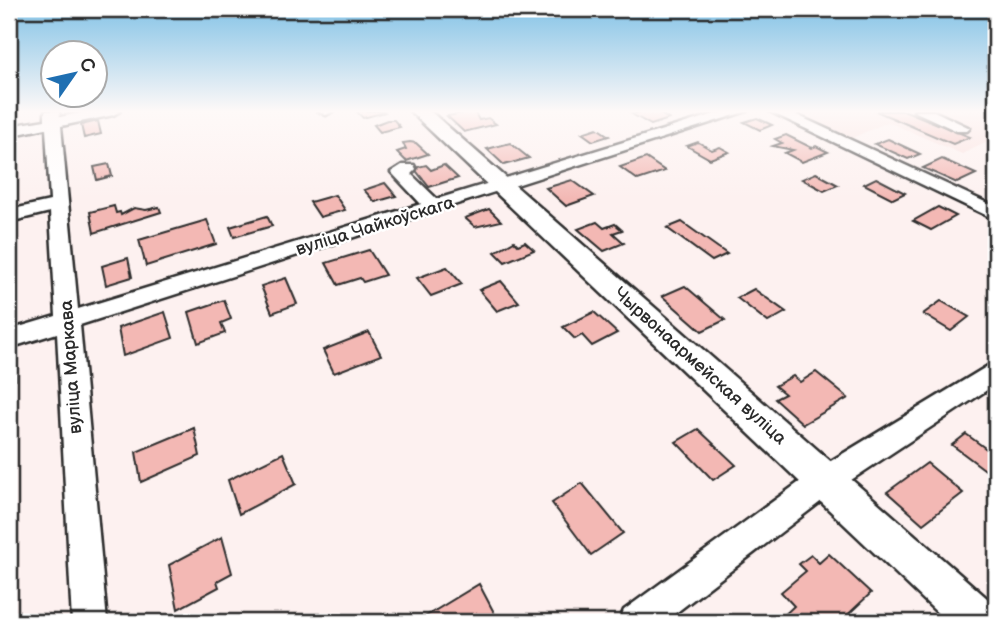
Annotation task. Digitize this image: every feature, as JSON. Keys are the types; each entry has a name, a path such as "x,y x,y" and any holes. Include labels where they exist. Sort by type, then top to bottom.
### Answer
{"main road":[{"name":"Чырвонаармейская вуліца","path":"451,140 980,622"}],"street":[{"name":"вуліца Маркава","path":"54,140 90,622"},
{"name":"вуліца Чайкоўскага","path":"9,339 646,140"},
{"path":"839,140 996,214"},
{"path":"408,169 399,172 435,207"},
{"path":"9,216 59,204"},
{"path":"636,622 826,480 996,371"}],"shaded area":[{"path":"931,140 991,140 962,154"}],"building":[{"path":"778,140 797,140 828,152 802,162 785,153 793,150 773,146 782,143"},
{"path":"891,140 920,154 908,159 875,144"},
{"path":"698,142 712,150 720,147 729,152 710,159 687,146"},
{"path":"403,143 416,143 428,154 406,161 397,152 406,149"},
{"path":"510,143 529,158 504,165 487,149"},
{"path":"646,158 665,171 638,180 620,167"},
{"path":"942,159 976,174 957,183 923,168"},
{"path":"109,164 112,176 97,180 94,167"},
{"path":"426,165 431,170 444,165 458,178 429,187 414,168"},
{"path":"816,173 838,185 824,191 802,179"},
{"path":"876,178 905,193 893,199 864,184"},
{"path":"572,180 594,196 566,206 546,188"},
{"path":"16,181 15,201 9,202 9,182"},
{"path":"385,183 396,196 375,202 364,190"},
{"path":"335,195 345,210 320,217 310,202"},
{"path":"114,206 116,213 120,212 121,215 134,208 146,210 159,207 161,212 94,233 90,212"},
{"path":"938,207 956,216 931,230 913,221"},
{"path":"489,209 501,221 475,227 465,218"},
{"path":"267,216 272,226 234,237 230,227"},
{"path":"14,219 14,260 9,262 9,220"},
{"path":"207,220 216,244 146,266 139,240"},
{"path":"597,222 604,228 615,224 622,230 613,233 624,243 604,251 578,229"},
{"path":"682,222 727,254 712,261 667,228"},
{"path":"514,241 518,245 525,242 534,250 505,262 495,252"},
{"path":"369,250 385,275 363,282 360,278 338,285 326,263"},
{"path":"128,258 132,277 106,285 102,266"},
{"path":"447,267 462,284 431,296 417,278"},
{"path":"286,278 297,304 272,313 261,286"},
{"path":"501,281 519,302 497,311 479,290"},
{"path":"685,286 725,320 702,331 662,296"},
{"path":"754,289 786,312 768,322 737,298"},
{"path":"224,300 231,319 221,323 225,333 198,343 189,312"},
{"path":"941,301 969,317 951,331 923,314"},
{"path":"165,312 173,338 123,356 118,328"},
{"path":"594,312 617,333 592,346 582,335 575,339 563,327"},
{"path":"369,332 381,355 334,373 323,350"},
{"path":"16,364 16,380 9,382 9,367"},
{"path":"816,372 848,398 803,424 775,399 785,394 775,386 793,376 800,382"},
{"path":"194,428 200,456 141,482 136,452"},
{"path":"698,429 736,465 713,480 676,442"},
{"path":"966,434 996,456 996,478 952,445"},
{"path":"12,444 13,486 9,488 9,445"},
{"path":"283,453 296,484 239,514 228,480"},
{"path":"927,463 963,493 923,524 887,492"},
{"path":"582,483 623,533 591,555 552,503"},
{"path":"222,537 232,573 217,581 219,587 178,609 169,565"},
{"path":"829,554 871,593 840,622 783,622 780,619 794,606 781,592 806,571 799,564 811,555 819,563"},
{"path":"479,584 499,622 418,622 418,621"}]}
